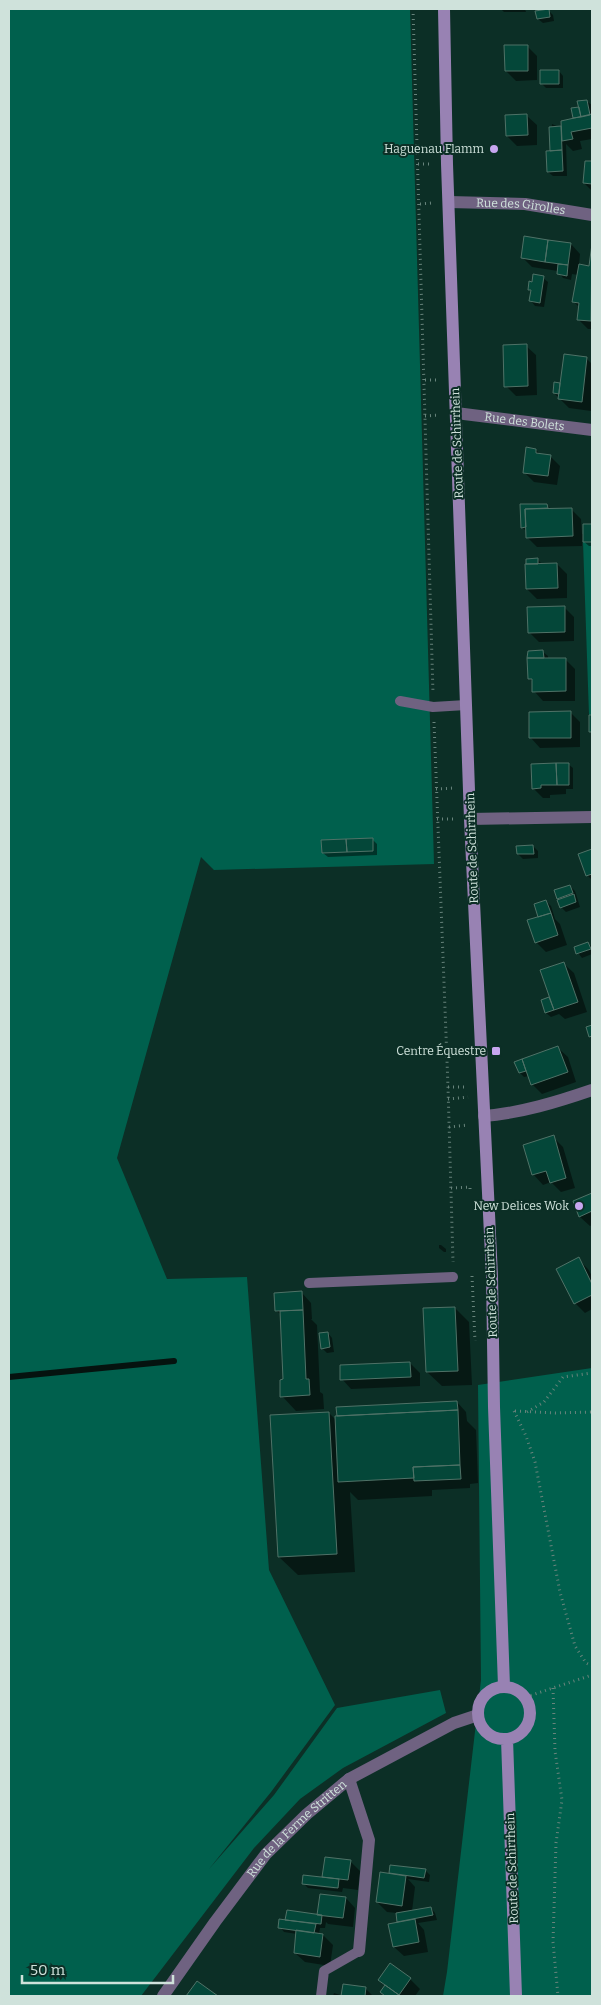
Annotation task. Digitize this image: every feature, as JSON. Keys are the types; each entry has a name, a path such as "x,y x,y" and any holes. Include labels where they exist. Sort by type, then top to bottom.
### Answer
{"street":[{"name":"Route de Schirrhein","path":"444,9 470,819 492,1276 494,1407 504,1686"},
{"name":"Rue des Girolles","path":"449,202 525,204 592,214"},
{"name":"Rue des Bolets","path":"456,413 592,430"},
{"path":"470,819 592,817"},
{"path":"484,1116 555,1103 592,1090"},
{"path":"504,1686 514,1688 526,1697 531,1710 529,1723 521,1734 507,1740 491,1736 482,1728 478,1715 482,1699 490,1690 504,1686"},
{"name":"Rue de la Ferme Stritten","path":"163,1996 266,1854 307,1814 349,1779 454,1723 478,1715"},
{"name":"Route de Schirrhein","path":"507,1740 516,1996"},
{"path":"349,1779 369,1840 359,1951"}],"lane":[{"path":"400,701 433,707 466,705"},
{"path":"309,1283 453,1277"},
{"path":"321,1996 324,1971 359,1951"}],"path":[{"path":"413,9 433,707 453,1277 492,1276"},
{"path":"451,1188 470,1187 470,1195"},
{"path":"527,1412 544,1402 563,1377 592,1373"},
{"path":"592,1412 514,1411 526,1436 535,1462 560,1592 575,1646 586,1663 592,1666"},
{"path":"526,1697 592,1675"},
{"path":"553,1688 554,1742 562,1800 556,1843 553,1942 558,1996"}],"green space":[{"path":"9,9 410,9 434,864 214,870 201,857 117,1158 167,1279 247,1277 269,1570 335,1705 271,1792 209,1869 274,1795 337,1708 440,1690 446,1713 343,1768 300,1799 254,1848 141,1996 9,1996"},
{"path":"583,542 592,542 592,715 589,715"},
{"path":"592,1368 592,1996 443,1996 481,1680 478,1385"}],"building":[{"path":"549,9 550,17 537,19 535,11"},
{"path":"504,45 528,45 528,71 505,71"},
{"path":"540,70 559,70 559,84 540,84"},
{"path":"587,100 590,115 581,117 577,101"},
{"path":"579,107 581,117 573,118 571,108"},
{"path":"527,114 528,135 506,136 505,115"},
{"path":"592,114 592,128 571,132 573,139 562,141 561,121"},
{"path":"561,126 562,150 550,151 549,127"},
{"path":"562,150 563,171 547,172 546,151"},
{"path":"585,161 592,161 592,184 583,183"},
{"path":"524,236 548,240 545,262 521,258"},
{"path":"548,240 571,243 568,265 545,262"},
{"path":"592,244 591,321 577,320 579,303 572,302 579,264 589,266"},
{"path":"558,264 568,265 567,276 557,274"},
{"path":"533,274 544,276 540,303 529,301 531,290 528,290 529,281 532,282"},
{"path":"527,344 528,386 504,387 503,345"},
{"path":"564,354 587,357 582,402 558,399"},
{"path":"554,382 560,383 559,394 553,393"},
{"path":"526,447 536,449 536,453 551,455 548,476 523,473"},
{"path":"520,504 547,504 548,508 525,509 526,527 521,528"},
{"path":"572,508 573,536 526,538 525,509"},
{"path":"583,524 592,524 592,542 583,542"},
{"path":"538,558 538,564 526,564 526,559"},
{"path":"557,563 558,588 526,589 525,564"},
{"path":"565,606 565,632 528,633 527,607"},
{"path":"543,650 544,658 527,658 528,651"},
{"path":"527,658 566,658 566,691 532,692 532,679 528,679"},
{"path":"571,711 571,738 529,738 529,712"},
{"path":"589,715 592,715 592,732 589,732"},
{"path":"556,763 569,763 569,785 557,785"},
{"path":"556,763 557,785 541,785 541,788 532,789 531,764"},
{"path":"373,838 373,851 347,852 346,839"},
{"path":"346,839 347,852 322,853 321,840"},
{"path":"533,845 534,854 517,854 516,846"},
{"path":"592,849 592,874 586,876 578,854"},
{"path":"570,885 573,893 557,899 554,890"},
{"path":"574,894 576,902 560,908 557,900"},
{"path":"546,900 551,913 538,917 534,904"},
{"path":"551,913 558,935 535,943 527,920"},
{"path":"588,942 591,949 576,954 574,947"},
{"path":"564,962 578,1002 554,1010 540,970"},
{"path":"549,997 554,1010 545,1013 541,1000"},
{"path":"592,1025 592,1036 589,1037 586,1027"},
{"path":"558,1046 568,1072 531,1085 522,1059"},
{"path":"522,1059 526,1071 519,1073 514,1062"},
{"path":"554,1135 566,1178 550,1183 546,1171 532,1175 523,1145"},
{"path":"592,1193 592,1211 579,1217 573,1201"},
{"path":"579,1257 592,1284 592,1295 574,1304 556,1269"},
{"path":"302,1291 303,1310 275,1311 274,1293"},
{"path":"455,1307 458,1371 426,1372 423,1308"},
{"path":"303,1310 306,1379 309,1379 310,1395 280,1397 280,1380 283,1379 280,1311"},
{"path":"328,1332 330,1347 321,1349 319,1333"},
{"path":"410,1362 411,1377 340,1380 340,1365"},
{"path":"457,1401 458,1410 337,1416 336,1407"},
{"path":"458,1410 460,1465 413,1467 414,1478 338,1482 335,1416"},
{"path":"329,1412 337,1554 278,1557 270,1415"},
{"path":"460,1465 461,1479 414,1481 413,1467"},
{"path":"325,1857 351,1860 348,1880 322,1877"},
{"path":"390,1865 426,1869 424,1878 389,1873"},
{"path":"380,1872 406,1876 402,1906 376,1902"},
{"path":"303,1875 339,1879 338,1888 302,1884"},
{"path":"320,1894 346,1897 343,1918 317,1915"},
{"path":"431,1907 433,1915 397,1922 396,1913"},
{"path":"287,1910 322,1915 321,1924 285,1920"},
{"path":"279,1919 316,1924 314,1933 278,1928"},
{"path":"415,1919 419,1942 393,1947 388,1924"},
{"path":"296,1930 323,1934 320,1957 294,1953"},
{"path":"390,1963 411,1978 399,1995 378,1980"},
{"path":"197,1981 218,1996 186,1996"},
{"path":"343,1984 366,1987 365,1996 341,1996"},
{"path":"385,1985 400,1996 385,1996 380,1992"}],"waterway":[{"path":"9,1377 174,1361"}],"place":[{"name":"Haguenau Flamm","path":"494,149"},
{"name":"Centre Équestre","path":"496,1051"},
{"name":"New Delices Wok","path":"579,1206"}]}
